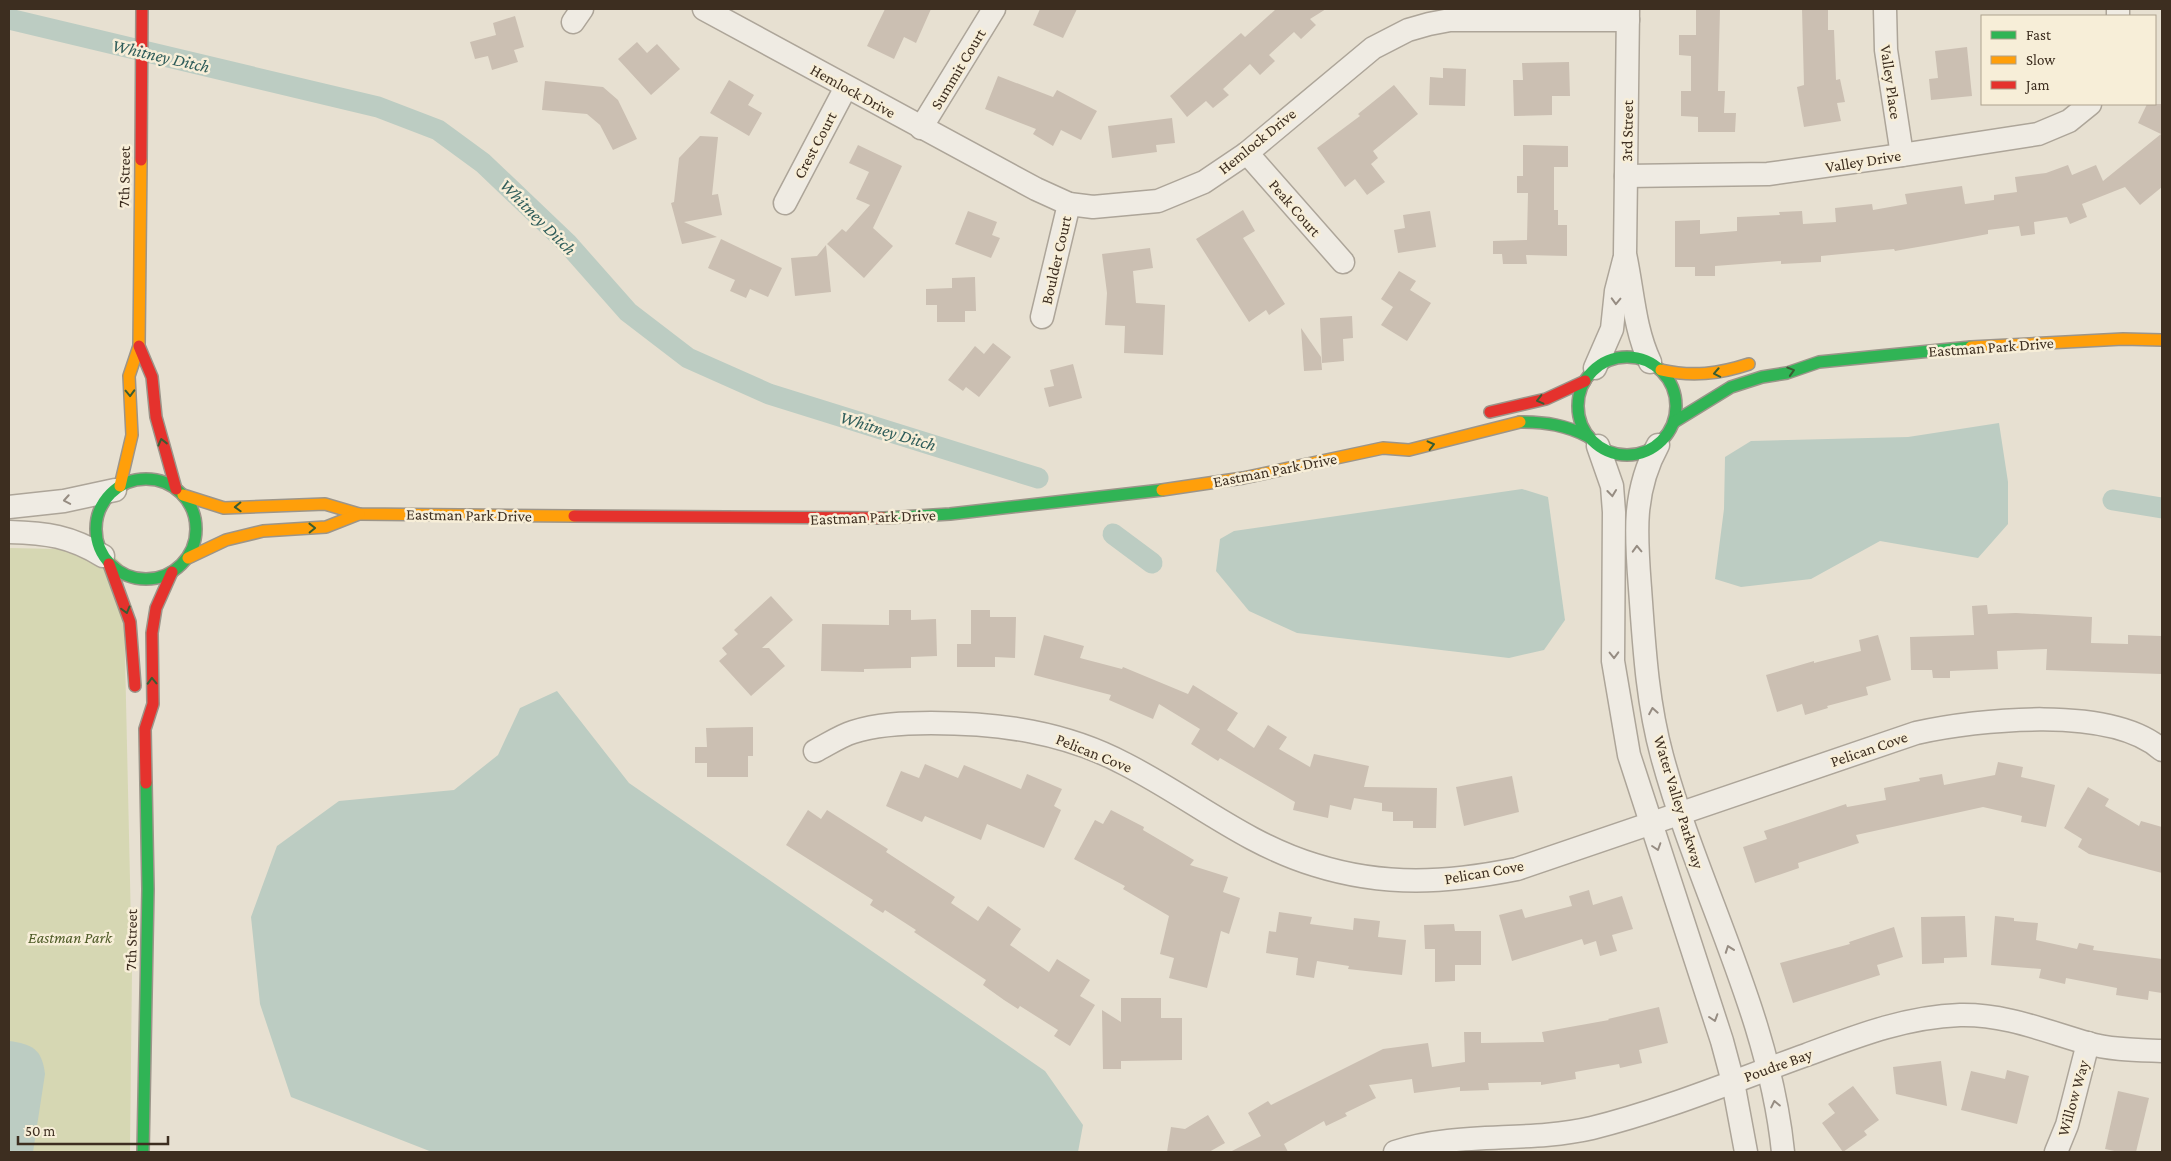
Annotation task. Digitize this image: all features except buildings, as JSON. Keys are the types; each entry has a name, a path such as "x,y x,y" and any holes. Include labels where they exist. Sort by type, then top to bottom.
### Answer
{"street":[{"name":"7th Street","path":"117,488 132,435 130,376 139,346 142,9"},
{"name":"Hemlock Drive","path":"704,9 727,14 846,87 1036,189 1069,204 1094,207 1158,201 1204,182 1247,153 1373,48 1408,30 1450,20 1628,14"},
{"name":"Summit Court","path":"921,128 994,9"},
{"name":"Valley Place","path":"1885,9 1886,50 1902,155"},
{"name":"3rd Street","path":"1590,375 1612,328 1616,292 1625,254 1628,14"},
{"name":"Crest Court","path":"785,203 846,87"},
{"name":"Valley Drive","path":"1626,176 1768,174 1902,155 2038,134 2069,122 2089,105"},
{"name":"Peak Court","path":"1247,153 1344,262"},
{"name":"Boulder Court","path":"1042,317 1069,204"},
{"name":"3rd Street","path":"1625,254 1634,292 1637,327 1656,366"},
{"name":"Eastman Park Drive","path":"1674,422 1705,401 1731,387 1762,377 1787,373 1819,362 1990,345 2162,340"},
{"name":"7th Street","path":"139,346 152,377 156,417 180,492"},
{"path":"1480,415 1546,399 1590,375 1608,361 1622,357 1636,358 1678,375 1700,376 1720,373 1758,361"},
{"name":"Eastman Park Drive","path":"1792,357 1819,362"},
{"path":"1590,375 1579,395 1578,411 1582,426 1594,442 1622,456 1646,452 1658,445 1668,435 1674,422 1677,408 1675,393 1669,379 1656,366"},
{"name":"Eastman Park Drive","path":"180,492 204,503 224,508 325,504 358,514 875,519 950,514 1132,495 1243,478 1383,448 1409,450 1517,422 1547,422 1571,428 1594,442"},
{"name":"Eastman Park Drive","path":"1383,448 1399,439"},
{"name":"Water Valley Parkway","path":"1594,442 1612,486 1614,512 1613,661 1629,755 1649,824 1722,1041 1746,1152"},
{"name":"Water Valley Parkway","path":"1658,445 1648,464 1641,486 1637,513 1637,552 1646,665 1653,714 1662,755 1680,812 1756,1025 1768,1069 1783,1152"},
{"path":"9,507 64,501 117,488 131,481 149,479 166,483 180,492 192,509 196,525 195,542 188,558 172,572 160,578 132,578 69,538 34,532 9,532"},
{"path":"117,488 104,500 98,514 96,528 97,543 123,598 130,622 135,696"},
{"name":"Eastman Park Drive","path":"188,558 226,540 263,531 326,527 358,514"},
{"name":"7th Street","path":"143,1152 148,889 145,729 153,704 152,634 156,608 164,586 172,572"},
{"name":"7th Street","path":"139,713 145,729"},
{"name":"Pelican Cove","path":"815,751 852,732 898,723 989,724 1025,729 1063,739 1124,763 1247,838 1269,848 1315,865 1370,878 1414,881 1467,879 1517,869 1916,733 1954,724 2026,719 2097,724 2140,735 2162,750"},
{"name":"Poudre Bay","path":"1395,1152 1447,1140 1524,1137 1579,1131 1671,1104 1877,1029 1932,1017 1977,1016 2014,1021 2088,1043 2162,1051"},
{"name":"Willow Way","path":"2056,1152 2068,1125 2088,1043"}],"green space":[{"name":"Eastman Park","path":"9,548 108,550 123,565 132,970 130,1152 9,1152"}],"shaded area":[{"path":"1999,423 2008,482 2008,524 1978,558 1880,541 1811,579 1741,587 1715,579 1724,509 1725,457 1751,441 1908,437"},
{"path":"1522,489 1548,497 1565,620 1544,650 1509,658 1297,633 1249,611 1216,571 1220,539 1234,531"},
{"path":"557,691 629,783 1045,1071 1083,1125 1078,1152 432,1152 291,1097 260,1004 251,917 277,846 339,801 454,790 498,755 520,708"},
{"path":"9,1041 30,1046 38,1053 44,1066 45,1074 33,1152 9,1152"}],"waterway":[{"name":"Whitney Ditch","path":"9,19 378,107 438,130 483,163 567,243 628,312 688,358 769,394 1038,478"},
{"name":"Whitney Ditch","path":"2113,500 2162,508"},
{"name":"Whitney Ditch","path":"1113,534 1152,563"}],"traffic: fast":[{"path":"1674,422 1731,387 1762,377 1787,373 1819,362 1971,347"},
{"path":"1627,357 1646,360 1662,371 1673,387 1676,406 1673,425 1662,441 1646,452 1627,455 1608,452 1592,441 1581,425 1578,406 1581,387 1592,371 1608,360 1627,357"},
{"path":"1520,422 1556,425 1589,437"},
{"path":"146,479 156,480 174,487 188,501 195,519 196,529 195,539 188,557 174,571 156,578 146,579 136,578 118,571 104,557 97,539 96,529 97,519 104,501 118,487 136,480 146,479"},
{"path":"884,518 950,514 1162,490"},
{"path":"143,1152 148,889 146,783"}],"traffic: slow":[{"path":"120,486 132,435 129,376 139,346 141,160"},
{"path":"1971,347 2123,339 2162,340"},
{"path":"1661,370 1695,374 1727,370 1749,364"},
{"path":"1162,490 1243,478 1383,448 1409,450 1520,422"},
{"path":"183,495 224,508 325,504 359,514 574,516"},
{"path":"188,558 226,540 263,531 326,527 359,514"}],"traffic: jam":[{"path":"141,160 142,9"},
{"path":"139,346 152,377 156,417 176,489"},
{"path":"1490,412 1546,399 1585,381"},
{"path":"574,516 884,518"},
{"path":"109,564 130,622 135,686"},
{"path":"146,783 145,729 153,704 152,633 156,608 172,572"}]}
